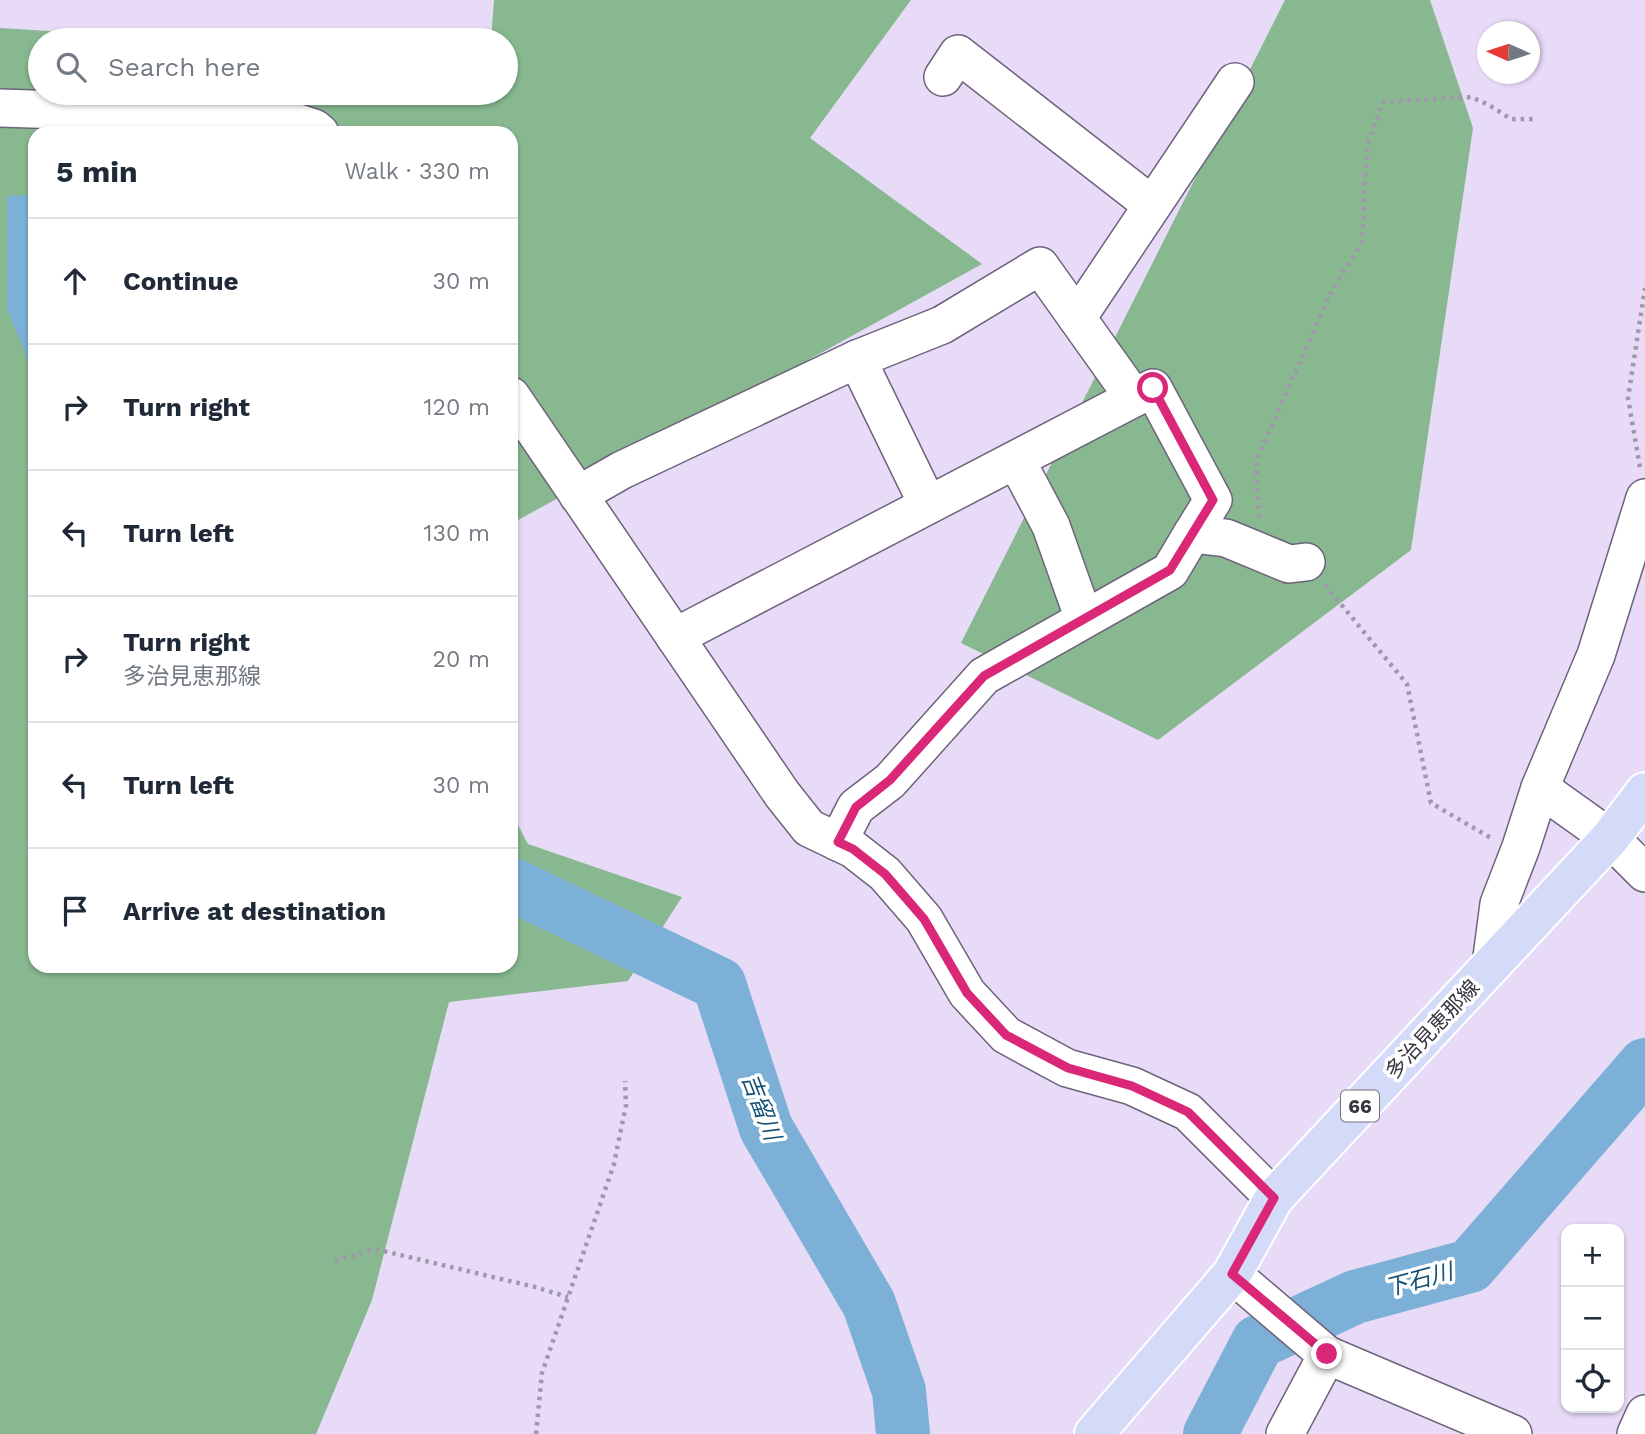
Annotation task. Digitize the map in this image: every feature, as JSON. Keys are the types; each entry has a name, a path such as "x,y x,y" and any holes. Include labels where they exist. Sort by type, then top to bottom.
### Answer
{"main road":[{"name":"多治見恵那線","path":"1094,1434 1232,1274 1274,1198 1610,838 1645,792"}],"street":[{"path":"943,77 958,54 1152,205"},
{"path":"1077,317 1235,82"},
{"path":"0,108 280,117 308,126"},
{"path":"578,495 622,470 857,359 942,325 1040,266 1134,398"},
{"path":"857,359 928,505"},
{"path":"675,637 1153,388 1213,500 1170,570 984,676 890,780 856,807 838,842"},
{"path":"518,407 782,794 809,828 853,849 885,874 924,919 967,993 1006,1035 1068,1068 1132,1086 1188,1112 1274,1198"},
{"path":"1016,460 1051,526 1084,619"},
{"path":"1491,965 1499,904 1540,788 1596,655 1643,486"},
{"path":"1192,534 1226,538 1289,564 1306,562"},
{"path":"1540,788 1610,838 1645,873"},
{"path":"1232,1274 1327,1354 1513,1434"},
{"path":"1285,1434 1327,1354"},
{"path":"1636,1434 1645,1413"}],"path":[{"path":"1259,526 1256,461 1332,290 1363,243 1367,145 1383,102 1471,97 1510,119 1535,118"},
{"path":"1643,486 1628,398 1645,288"},
{"path":"1306,562 1407,684 1431,803 1485,836 1497,840"},
{"path":"536,1434 542,1373 614,1164 626,1105 625,1081"},
{"path":"335,1261 375,1249 568,1297"}],"green space":[{"path":"494,0 911,0 810,138 982,264 518,520 518,126 28,126 28,973 518,973 518,825 528,844 682,897 628,981 449,1002 372,1300 316,1434 0,1434 0,28 28,30 28,105 518,105 518,28 492,28"},
{"path":"1285,0 1430,0 1473,128 1411,550 1158,740 961,643"}],"water":[{"path":"28,195 28,360 7,309 7,196"}],"waterway":[{"name":"吉留川","path":"518,887 719,984 766,1128 869,1304 899,1391 903,1434"},
{"name":"下石川","path":"1210,1434 1258,1342 1355,1297 1470,1266 1645,1065"}],"route":[{"path":"1153,388 1213,500 1170,570 984,676 890,780 856,807 838,842 853,849 885,874 924,919 967,993 1006,1035 1068,1068 1132,1086 1188,1112 1274,1198 1232,1274 1327,1354"}]}
